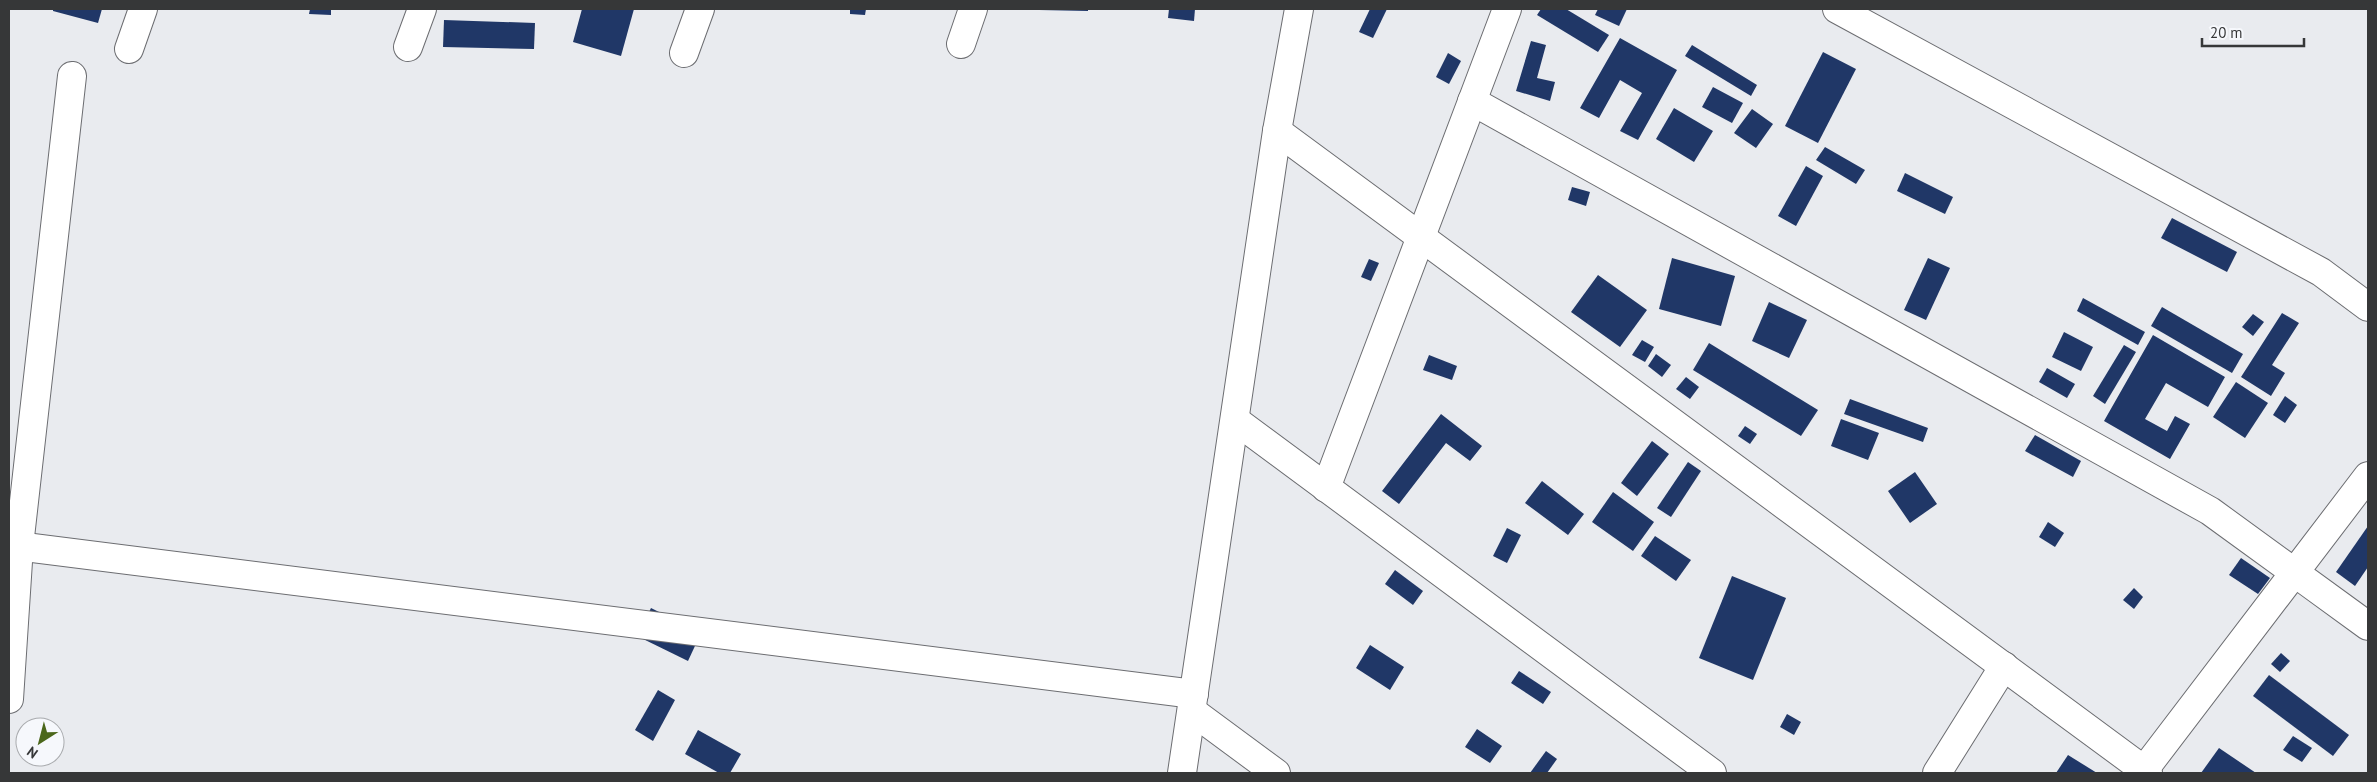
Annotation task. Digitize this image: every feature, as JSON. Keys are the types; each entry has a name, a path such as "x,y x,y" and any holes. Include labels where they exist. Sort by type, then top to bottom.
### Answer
{"street":[{"path":"129,49 143,9"},
{"path":"408,47 422,9"},
{"path":"684,53 700,9"},
{"path":"960,44 973,9"},
{"path":"1182,773 1277,131 1299,9"},
{"path":"1326,488 1507,9"},
{"path":"1837,9 2321,272 2368,307"},
{"path":"9,699 14,545 72,76"},
{"path":"1472,101 2210,511 2368,626"},
{"path":"1277,131 2146,772 2368,476"},
{"path":"1235,420 1712,773"},
{"path":"14,545 1193,703 1276,773"},
{"path":"1937,773 2004,666"}],"building":[{"path":"53,9 102,9 98,23 53,11"},
{"path":"310,9 331,9 331,15 309,14"},
{"path":"582,9 634,9 621,56 573,42"},
{"path":"850,9 866,9 865,15 850,14"},
{"path":"1088,9 1088,11 1039,10"},
{"path":"1169,9 1195,9 1194,21 1168,18"},
{"path":"1370,9 1387,9 1373,38 1359,32"},
{"path":"1541,9 1566,9 1609,35 1598,52 1537,15"},
{"path":"1598,9 1627,9 1619,26 1595,15"},
{"path":"444,20 535,23 534,49 443,47"},
{"path":"1620,38 1677,70 1638,140 1620,131 1642,93 1620,80 1599,118 1580,108"},
{"path":"1531,41 1546,45 1537,78 1555,82 1550,101 1516,91"},
{"path":"1692,45 1757,85 1751,96 1685,56"},
{"path":"1823,52 1856,69 1818,143 1785,126"},
{"path":"1448,53 1461,61 1449,84 1436,77"},
{"path":"1713,87 1743,103 1732,123 1702,107"},
{"path":"1674,108 1713,131 1694,162 1656,139"},
{"path":"1752,109 1773,124 1756,148 1734,133"},
{"path":"1825,147 1865,170 1856,184 1816,160"},
{"path":"1806,166 1823,176 1796,226 1778,216"},
{"path":"1905,173 1953,197 1945,214 1897,191"},
{"path":"1572,187 1590,192 1586,206 1568,200"},
{"path":"2172,218 2237,252 2227,272 2161,238"},
{"path":"1672,258 1735,276 1721,326 1659,309"},
{"path":"1928,258 1950,268 1926,320 1904,310"},
{"path":"1369,259 1379,263 1371,281 1361,277"},
{"path":"1598,275 1647,310 1620,347 1571,312"},
{"path":"2083,298 2145,332 2138,345 2077,311"},
{"path":"1769,302 1807,320 1789,358 1752,341"},
{"path":"2162,307 2243,354 2232,373 2151,326"},
{"path":"2282,313 2299,323 2272,365 2285,373 2271,396 2241,377"},
{"path":"2253,314 2264,322 2253,336 2242,327"},
{"path":"2064,332 2093,347 2081,371 2052,357"},
{"path":"2153,335 2225,377 2208,407 2166,383 2145,419 2167,431 2175,416 2190,424 2170,459 2104,421"},
{"path":"1642,340 1654,347 1645,362 1632,355"},
{"path":"1709,343 1818,410 1801,436 1693,370"},
{"path":"2124,345 2136,352 2105,404 2093,396"},
{"path":"1656,354 1671,365 1662,377 1648,366"},
{"path":"1429,355 1457,366 1452,380 1423,370"},
{"path":"2047,368 2075,384 2067,398 2039,382"},
{"path":"1686,377 1699,387 1690,399 1676,389"},
{"path":"2236,382 2268,403 2245,438 2213,417"},
{"path":"2285,396 2297,405 2285,423 2273,415"},
{"path":"1850,399 1928,428 1923,442 1844,414"},
{"path":"1441,414 1482,446 1470,461 1446,443 1399,504 1382,491"},
{"path":"1841,419 1879,433 1868,460 1831,446"},
{"path":"1745,426 1757,434 1750,444 1738,436"},
{"path":"2035,435 2081,461 2073,477 2025,451"},
{"path":"1652,441 1669,454 1637,496 1621,483"},
{"path":"1688,462 1701,471 1671,517 1657,508"},
{"path":"1915,472 1937,504 1910,523 1888,491"},
{"path":"1542,481 1584,514 1568,535 1525,503"},
{"path":"1613,492 1654,522 1633,551 1592,522"},
{"path":"2048,522 2064,533 2055,547 2039,537"},
{"path":"2368,526 2368,567 2355,586 2336,572"},
{"path":"1507,528 1521,535 1507,563 1493,556"},
{"path":"1655,536 1691,560 1676,581 1641,556"},
{"path":"2241,558 2270,578 2258,594 2229,575"},
{"path":"1395,570 1423,591 1413,605 1385,584"},
{"path":"1732,576 1786,598 1753,680 1699,658"},
{"path":"2134,588 2143,597 2134,609 2123,600"},
{"path":"651,608 701,633 688,661 637,636"},
{"path":"1370,645 1404,667 1390,690 1356,668"},
{"path":"2281,653 2290,661 2280,672 2271,664"},
{"path":"1519,671 1551,692 1543,704 1511,683"},
{"path":"2269,675 2349,735 2333,756 2253,696"},
{"path":"658,690 675,700 653,741 635,730"},
{"path":"1787,714 1801,722 1794,735 1780,727"},
{"path":"1477,729 1502,746 1490,763 1465,747"},
{"path":"698,730 741,754 730,773 719,773 685,754"},
{"path":"2293,736 2312,748 2302,762 2283,750"},
{"path":"2219,748 2256,773 2201,773"},
{"path":"1546,751 1557,759 1547,773 1530,773"},
{"path":"2068,755 2097,773 2056,773"}]}
